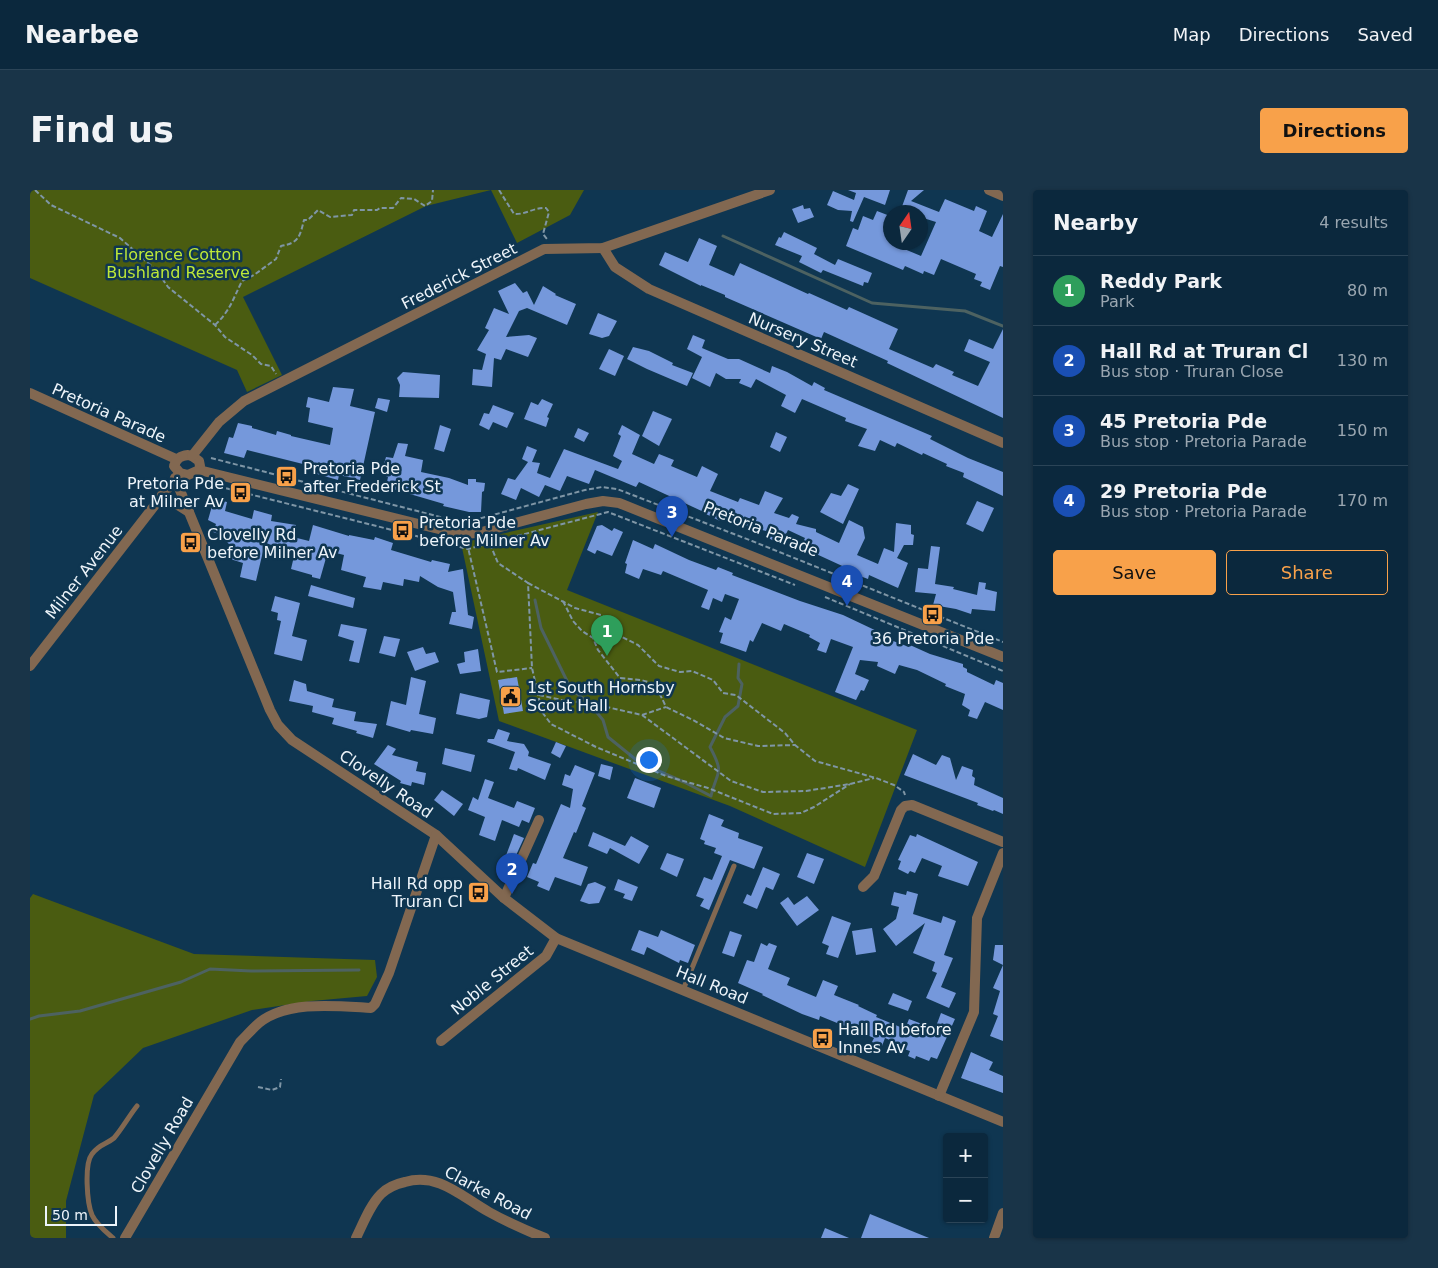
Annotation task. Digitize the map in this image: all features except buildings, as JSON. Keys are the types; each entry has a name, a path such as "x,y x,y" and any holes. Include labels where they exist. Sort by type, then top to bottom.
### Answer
{"street":[{"name":"Frederick Street","path":"192,456 218,422 244,401 544,249 603,248 770,190"},
{"path":"989,190 1003,196"},
{"name":"Nursery Street","path":"603,248 615,267 649,289 1003,443"},
{"name":"Pretoria Parade","path":"30,393 176,459"},
{"path":"181,456 192,456 199,461 199,470 188,475 178,476 174,466 176,459 181,456"},
{"name":"Pretoria Parade","path":"199,470 441,530 464,534 478,533 586,504 603,501 618,503 1003,657"},
{"name":"Milner Avenue","path":"30,666 178,476"},
{"name":"Clovelly Road","path":"125,1238 240,1042 260,1022 274,1014 312,1006 371,1008 375,1004 389,973 436,835 292,740 278,725 270,710 189,512 178,476"},
{"path":"162,495 189,512"},
{"path":"863,887 874,876 901,810 911,805 1003,842"},
{"path":"504,898 539,820"},
{"name":"Hall Road","path":"436,835 504,898 556,938 1003,1122"},
{"path":"939,1096 974,1012 977,918 1003,853"},
{"name":"Noble Street","path":"441,1041 546,956 556,938"},
{"name":"Clarke Road","path":"356,1238 372,1206 381,1195 396,1184 422,1179 438,1182 517,1227 545,1238"},
{"path":"994,1238 1003,1213"}],"lane":[{"path":"683,990 734,866"},
{"path":"113,1238 92,1215 88,1197 90,1155 101,1144 113,1139 137,1106"}],"path":[{"path":"35,190 51,205 120,238 156,270 168,288 215,325 225,337 252,355 261,364 271,366"},
{"path":"215,325 234,302 242,281 276,259 281,246 291,245 300,237 304,220 308,220 318,210 330,217 352,215 354,210 392,208 401,198 414,199 425,206 432,201 433,190"},
{"path":"499,190 514,214 546,208 549,212 543,234"},
{"name":"Pretoria Parade","path":"211,458 456,521 478,519 585,490 602,487 617,489 1003,642"},
{"path":"193,480 468,549 608,512 796,586"},
{"path":"464,534 497,672 532,668"},
{"path":"490,544 498,563 528,583 575,608 601,616 615,625 620,636 638,645 659,666 680,672 692,671 713,680 723,693 736,696 785,733 795,746 815,762 876,778 894,785 904,792 911,805"},
{"path":"528,583 532,668 542,712 551,724 596,747 666,776 717,791 773,814 801,813 850,784"},
{"path":"822,596 1003,671"},
{"path":"563,601 573,621 582,631 594,638 598,650 620,678 649,681 658,689 666,707 724,738 758,746 795,746"},
{"path":"538,695 566,701 589,703 642,715 731,781 763,792 806,791 876,778"},
{"path":"642,715 666,707"},
{"path":"258,1087 272,1090 280,1087 281,1079"}],"green space":[{"name":"Florence Cotton Bushland Reserve","path":"30,190 491,190 426,206 243,297 282,375 247,392 237,370 30,278"},
{"path":"491,190 584,190 570,215 517,243"},
{"path":"598,512 567,590 917,730 865,867 730,806 499,721 461,543"},
{"path":"33,894 194,954 375,960 377,977 367,996 312,1001 252,1010 143,1048 94,1095 66,1201 66,1238 30,1238 30,898"}],"waterway":[{"path":"723,236 872,303 965,311 1003,326"},
{"path":"535,600 541,628 571,689 589,703 603,720 608,737 640,763 711,796 718,768 710,747 725,717 738,706 742,684 738,678 739,664"},
{"path":"30,1019 39,1016 80,1011 181,982 210,969 251,971 359,970"}],"place":[{"name":"Pretoria Pde after Frederick St","path":"287,477"},
{"name":"Pretoria Pde at Milner Av","path":"240,492"},
{"name":"Pretoria Pde before Milner Av","path":"403,531"},
{"name":"45 Pretoria Pde","path":"672,537"},
{"name":"Clovelly Rd before Milner Av","path":"191,543"},
{"name":"29 Pretoria Pde","path":"847,606"},
{"name":"36 Pretoria Pde","path":"933,614"},
{"name":"Reddy Park","path":"607,656"},
{"name":"1st South Hornsby Scout Hall","path":"511,696"},
{"name":"Hall Rd opp Truran Cl","path":"479,892"},
{"name":"Hall Rd at Truran Cl","path":"512,894"},
{"name":"Hall Rd before Innes Av","path":"822,1038"}]}
